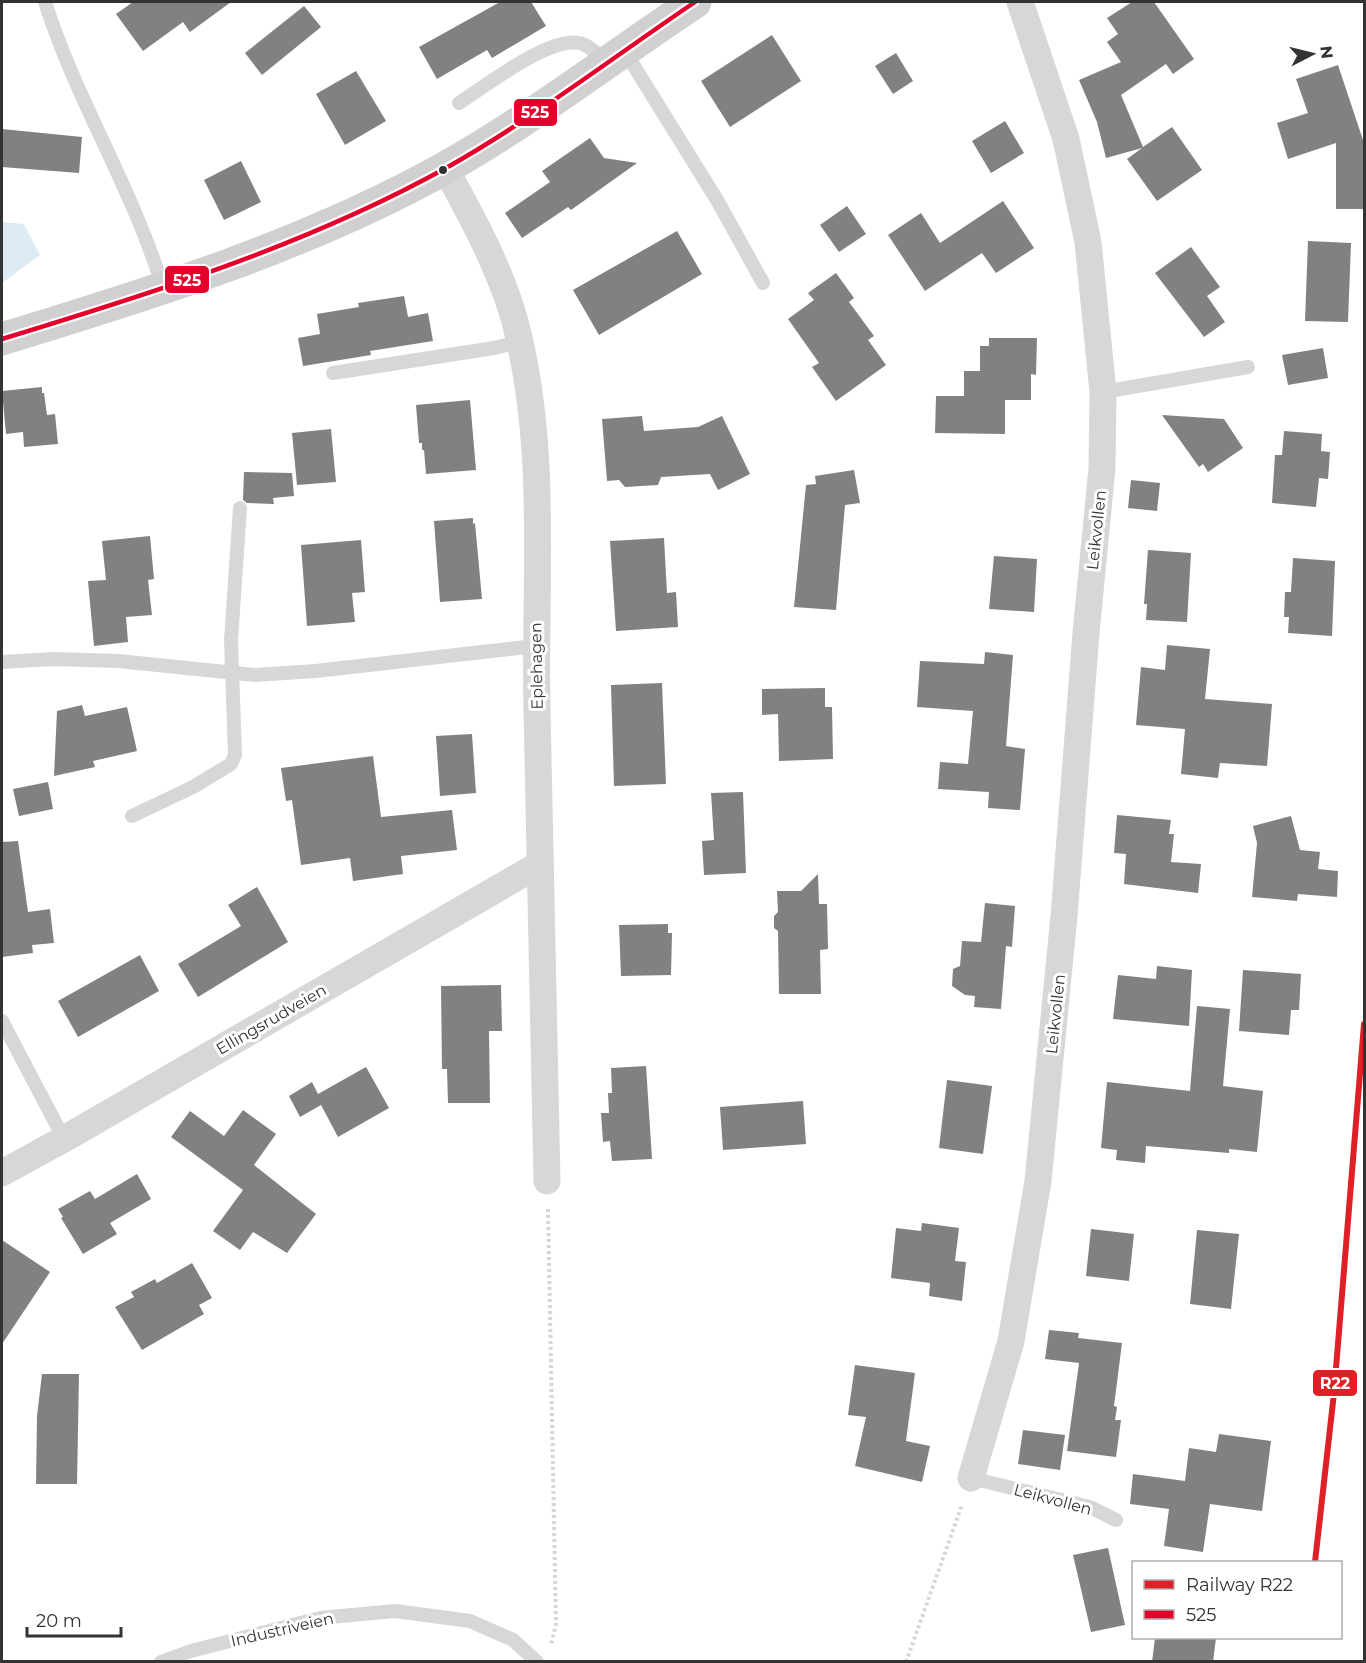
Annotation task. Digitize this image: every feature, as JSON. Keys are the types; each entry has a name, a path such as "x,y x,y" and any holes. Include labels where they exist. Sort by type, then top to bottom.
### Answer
{"main road":[{"path":"2,339 164,288 291,241 366,208 445,168 521,121 695,2"}],"street":[{"name":"Leikvollen","path":"971,1478 1011,1341 1038,1181 1064,916 1086,633 1102,468 1103,392 1086,231 1066,139 1020,2"},
{"name":"Eplehagen","path":"445,168 492,260 513,315 533,416 536,456 535,646 547,1181"},
{"name":"Ellingsrudveien","path":"2,1173 540,864"}],"lane":[{"path":"45,2 63,54 144,233 164,288"},
{"path":"459,104 541,51 556,45 579,43 615,56 717,200 763,283"},
{"path":"333,373 520,342"},
{"path":"1103,392 1248,367"},
{"path":"132,816 193,787 231,764 236,749 231,640 240,508"},
{"path":"2,662 53,659 108,660 255,675 285,674 535,646"},
{"path":"2,1021 64,1139"},
{"name":"Leikvollen","path":"971,1478 1090,1507 1116,1520"},
{"name":"Industriveien","path":"161,1662 191,1651 320,1618 395,1611 470,1621 513,1640 537,1662"}],"path":[{"path":"547,1181 556,1624 549,1652"},
{"path":"906,1662 971,1478"}],"shaded area":[{"path":"2,222 24,224 40,255 2,283"}],"building":[{"path":"133,2 231,2 190,32 183,22 143,51 116,14"},
{"path":"500,2 531,2 546,26 492,58 487,50 437,79 419,47"},
{"path":"1132,2 1154,2 1194,59 1173,74 1166,64 1121,95 1143,147 1172,127 1202,170 1157,201 1127,159 1142,148 1106,158 1097,122 1079,80 1121,62 1107,42 1118,34 1107,18"},
{"path":"304,6 321,27 262,75 245,53"},
{"path":"772,35 801,81 730,127 701,81"},
{"path":"896,53 913,81 893,94 875,66"},
{"path":"1338,65 1365,146 1365,209 1336,209 1336,143 1288,159 1277,123 1308,113 1296,79"},
{"path":"356,71 386,121 345,145 316,94"},
{"path":"1005,121 1024,153 991,173 972,141"},
{"path":"2,129 82,137 79,173 2,167"},
{"path":"590,138 604,158 637,163 571,210 568,207 522,238 505,213 550,182 542,171"},
{"path":"241,161 261,202 224,220 204,180"},
{"path":"1003,201 1034,248 996,273 982,253 925,291 888,235 921,213 940,243"},
{"path":"847,206 866,234 839,252 820,225"},
{"path":"677,231 702,274 599,335 573,290"},
{"path":"1308,241 1351,243 1348,322 1305,321"},
{"path":"1191,247 1220,287 1207,296 1225,322 1204,337 1155,273"},
{"path":"836,273 854,298 849,302 874,336 868,340 886,365 836,401 812,367 819,363 788,319 814,300 808,293"},
{"path":"404,296 408,317 428,313 433,341 370,351 371,355 303,366 298,338 320,334 317,314 359,307 358,303"},
{"path":"989,338 1037,338 1036,375 1031,374 1031,400 1005,400 1005,434 935,433 936,396 964,396 964,371 980,371 980,346 989,346"},
{"path":"1323,348 1328,378 1288,385 1282,355"},
{"path":"42,387 47,415 55,414 58,444 24,447 23,432 6,434 2,391"},
{"path":"470,400 476,470 426,474 424,450 422,450 422,443 419,443 416,405"},
{"path":"1162,415 1224,419 1243,448 1208,472 1203,464 1199,467"},
{"path":"642,416 644,431 698,427 722,416 750,474 718,490 710,474 661,477 658,485 625,487 619,480 607,481 602,419"},
{"path":"331,429 336,482 297,485 292,433"},
{"path":"1284,431 1322,434 1321,451 1330,452 1328,479 1319,478 1316,507 1272,503 1275,455 1282,455"},
{"path":"854,470 860,503 845,505 836,610 794,607 806,485 816,484 815,476"},
{"path":"244,472 292,473 294,496 273,498 274,504 247,503 243,500"},
{"path":"1131,480 1160,483 1157,511 1128,508"},
{"path":"473,518 482,599 440,602 434,521"},
{"path":"150,536 154,579 148,580 152,615 126,617 128,642 94,646 88,581 106,580 102,541"},
{"path":"664,538 667,593 676,592 678,627 616,631 610,541"},
{"path":"361,540 365,592 352,593 355,622 307,626 301,545"},
{"path":"1148,550 1191,553 1187,622 1146,620 1147,604 1144,604"},
{"path":"994,556 1037,559 1034,612 989,609"},
{"path":"1293,558 1335,561 1332,636 1288,633 1289,617 1284,617 1285,592 1291,592"},
{"path":"1167,645 1210,649 1205,699 1272,704 1267,766 1220,763 1218,778 1181,774 1185,729 1136,725 1141,667 1165,670"},
{"path":"985,652 1013,655 1006,746 1025,749 1020,810 988,808 989,792 938,789 940,762 968,764 973,711 917,707 920,661 984,664"},
{"path":"662,683 666,784 614,786 611,685"},
{"path":"825,688 825,707 832,707 833,759 779,761 778,714 762,715 762,689"},
{"path":"82,705 85,716 127,707 137,751 93,761 95,767 54,776 57,711"},
{"path":"472,734 476,793 440,796 436,736"},
{"path":"373,756 381,817 452,810 457,850 401,856 403,874 353,881 350,858 301,865 292,800 286,801 281,768"},
{"path":"48,782 53,809 19,816 13,789"},
{"path":"743,792 746,873 704,875 702,841 714,840 711,793"},
{"path":"1117,815 1171,820 1169,834 1174,834 1171,862 1201,864 1198,893 1124,884 1126,854 1114,853"},
{"path":"1291,816 1300,850 1320,852 1318,869 1338,871 1337,897 1298,894 1297,901 1252,897 1257,843 1253,826"},
{"path":"18,841 28,912 50,909 54,943 32,945 33,953 2,957 2,842"},
{"path":"818,874 819,904 827,904 828,949 820,950 821,994 779,994 778,931 774,928 774,916 778,912 777,891 801,891"},
{"path":"257,887 288,942 198,997 178,964 241,926 228,905"},
{"path":"985,903 1015,906 1012,947 1006,946 1001,1009 974,1007 975,996 965,995 952,986 953,969 960,966 962,941 981,942"},
{"path":"668,924 668,933 672,933 671,975 621,976 619,925"},
{"path":"140,955 159,991 78,1037 58,1001"},
{"path":"1157,966 1192,970 1189,1026 1113,1019 1118,975 1156,979"},
{"path":"1243,970 1301,974 1299,1010 1291,1010 1289,1035 1239,1031"},
{"path":"501,985 502,1031 489,1031 490,1103 448,1103 447,1069 442,1069 441,986"},
{"path":"1197,1006 1230,1009 1223,1086 1263,1091 1257,1152 1229,1149 1229,1153 1146,1146 1145,1163 1116,1160 1117,1150 1101,1148 1107,1082 1190,1091"},
{"path":"646,1066 652,1159 612,1161 610,1141 603,1142 601,1113 609,1113 608,1093 612,1093 611,1068"},
{"path":"366,1067 389,1108 338,1137 321,1105 300,1117 289,1096 312,1082 318,1094"},
{"path":"947,1080 992,1086 983,1154 939,1148"},
{"path":"803,1101 806,1144 723,1150 720,1107"},
{"path":"243,1110 276,1134 254,1165 316,1214 287,1253 253,1232 240,1250 213,1231 243,1190 171,1137 190,1111 224,1136"},
{"path":"137,1174 151,1199 110,1223 117,1234 83,1254 58,1209 90,1191 95,1199"},
{"path":"922,1223 959,1228 955,1261 966,1262 962,1301 929,1296 930,1283 891,1278 896,1228 921,1231"},
{"path":"1091,1229 1134,1234 1129,1281 1086,1276"},
{"path":"1197,1230 1239,1234 1231,1309 1190,1304"},
{"path":"2,1240 50,1272 2,1344"},
{"path":"192,1263 212,1298 199,1305 204,1314 142,1350 115,1307 134,1297 131,1292 155,1279 157,1283"},
{"path":"1049,1330 1079,1333 1078,1338 1122,1343 1114,1406 1117,1407 1115,1420 1121,1420 1116,1457 1067,1451 1079,1363 1045,1359"},
{"path":"855,1365 915,1373 906,1441 930,1446 922,1482 855,1466 866,1417 848,1415"},
{"path":"42,1374 79,1374 77,1484 36,1484 37,1416"},
{"path":"1023,1430 1065,1435 1060,1470 1018,1464"},
{"path":"1219,1434 1271,1441 1262,1511 1210,1504 1203,1552 1164,1546 1169,1509 1130,1504 1133,1474 1185,1481 1189,1448 1216,1452"},
{"path":"1108,1548 1125,1625 1091,1632 1073,1555"},
{"path":"1155,1639 1216,1639 1213,1662 1152,1662"}],"rail line":[{"name":"R22","path":"1315,1561 1334,1393 1364,1024"}],"transit line":[{"name":"525","path":"2,339 116,304 228,265 284,244 393,196 446,168 510,129 695,2"}]}
